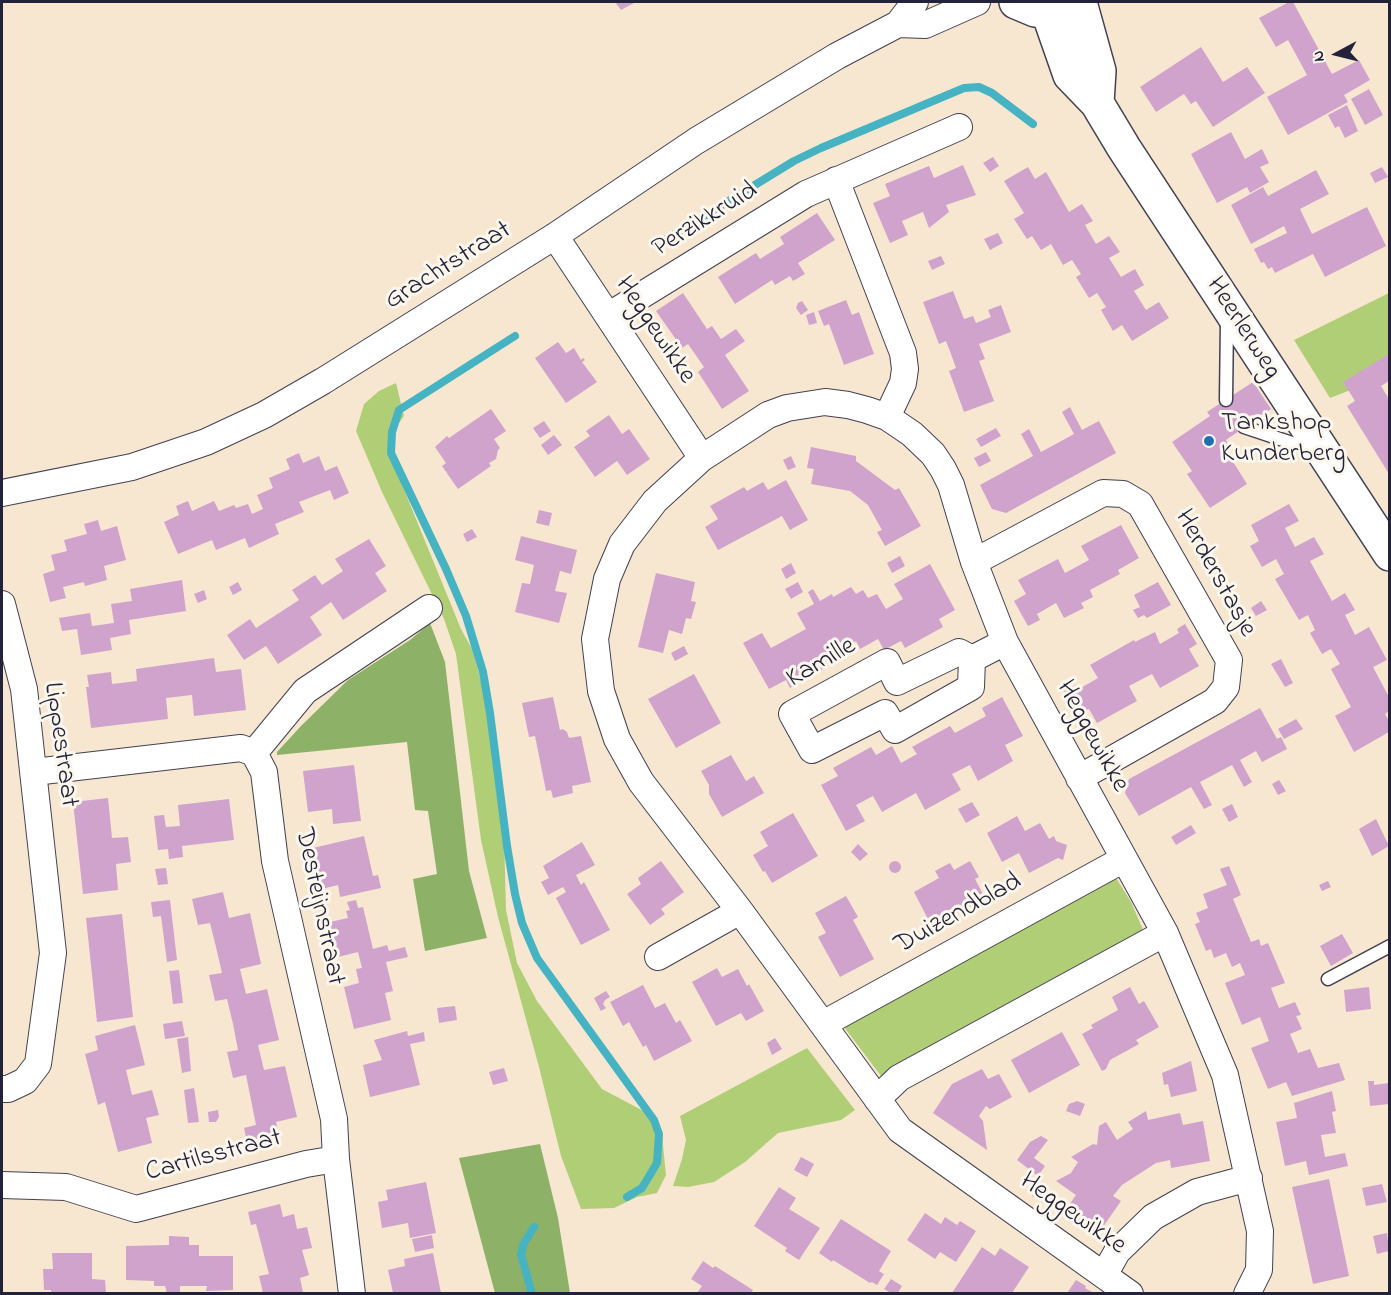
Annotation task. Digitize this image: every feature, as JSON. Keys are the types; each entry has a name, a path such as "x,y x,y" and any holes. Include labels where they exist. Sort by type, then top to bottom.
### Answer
{"main road":[{"path":"1016,2 1035,10 1048,12 1059,12 1085,4 1099,71 1097,103"},
{"name":"Heerlerweg","path":"1048,12 1070,75 1097,103 1389,554"}],"street":[{"name":"Grachtstraat","path":"2,493 132,467 206,442 264,415 555,236 696,141 837,56 898,24 915,2"},
{"name":"Grachtstraat","path":"898,24 926,25 977,2"},
{"name":"Perzikkruid","path":"608,316 806,194 959,127"},
{"path":"836,180 903,353 905,369 903,383 887,417"},
{"name":"Heggewikke","path":"555,236 702,458"},
{"name":"Heggewikke","path":"1130,1293 900,1130 740,911 641,782 617,739 601,691 595,639 607,579 622,544 655,501 702,458 768,416 787,408 825,402 848,405 887,417 912,434 933,454 943,469 951,485 974,562 1005,642 1165,933 1225,1075 1260,1232 1259,1270 1247,1293"},
{"name":"Herderstasje","path":"974,562 1102,493 1123,494 1140,504 1229,660 1226,687 1215,701 1079,778"},
{"name":"Lippestraat","path":"2,604 24,689 53,952 38,1064 26,1081 8,1089 2,1089"},
{"path":"34,772 241,748 254,753 305,691 429,608"},
{"name":"Kamille","path":"972,659 1005,642"},
{"name":"Kamille","path":"959,652 972,659 971,687 895,730 885,713 812,750 792,714 887,662 897,682 959,652"},
{"name":"Desteijnstraat","path":"254,753 264,772 275,861 334,1119 336,1159 352,1293"},
{"name":"Duizendblad","path":"823,1024 1124,859"},
{"path":"658,957 740,911"},
{"path":"877,1099 899,1078 1165,933"},
{"name":"Cartilsstraat","path":"2,1185 66,1187 136,1209 306,1164 336,1159"},
{"path":"1104,1275 1117,1252 1153,1216 1197,1192 1249,1178"}],"lane":[{"path":"1226,400 1227,307"},
{"path":"1244,427 1325,454"},
{"path":"1328,979 1389,946"}],"green space":[{"path":"1389,293 1389,375 1330,398 1294,340"},
{"path":"396,383 404,416 392,433 394,465 461,629 472,649 495,731 504,834 506,910 517,963 537,1001 602,1089 653,1116 662,1135 666,1175 657,1193 637,1197 614,1208 581,1209 561,1156 498,917 481,840 456,654 444,619 382,492 356,431 364,404 379,391"},
{"path":"430,623 445,662 469,871 487,938 425,951 413,879 437,874 428,811 415,810 407,742 277,755 277,752 348,680 410,640"},
{"path":"1116,878 1131,902 1144,932 881,1076 844,1027"},
{"path":"807,1048 855,1110 841,1120 778,1133 745,1162 714,1182 688,1187 673,1186 686,1140 680,1116"},
{"path":"540,1144 558,1218 570,1293 495,1293 459,1158"}],"building":[{"path":"615,2 636,2 621,10"},
{"path":"1293,2 1332,74 1359,60 1370,80 1344,95 1348,102 1288,135 1267,97 1307,75 1288,40 1276,47 1259,18"},
{"path":"1201,47 1223,82 1247,67 1265,93 1213,127 1196,101 1191,104 1184,94 1156,112 1140,87"},
{"path":"1369,89 1383,115 1365,125 1351,99"},
{"path":"1347,105 1358,131 1345,138 1339,126 1335,128 1328,115"},
{"path":"1231,132 1245,159 1262,149 1269,163 1260,167 1269,182 1250,193 1247,187 1217,203 1191,154"},
{"path":"993,157 999,166 990,172 983,163"},
{"path":"963,165 976,195 946,205 949,212 929,228 923,212 902,221 908,235 890,243 873,203 890,196 885,184 929,166 934,178"},
{"path":"1028,167 1035,179 1046,172 1069,212 1082,204 1093,221 1085,225 1096,244 1109,236 1120,252 1109,258 1121,277 1135,269 1144,285 1134,291 1146,310 1159,302 1169,318 1132,341 1122,325 1113,331 1101,310 1106,307 1097,293 1089,298 1076,277 1081,274 1072,260 1063,265 1051,244 1041,250 1032,236 1027,239 1014,219 1024,213 1004,181"},
{"path":"1382,167 1388,177 1375,183 1370,173"},
{"path":"1316,170 1329,194 1300,209 1312,234 1367,207 1386,246 1325,277 1313,254 1275,273 1272,267 1268,269 1264,262 1261,263 1254,249 1287,233 1284,226 1251,244 1231,205 1263,187 1268,196"},
{"path":"817,213 835,240 798,263 805,274 793,281 790,276 775,285 772,280 735,304 718,277 756,253 760,259 784,244 780,237"},
{"path":"998,233 1003,243 990,250 984,239"},
{"path":"941,256 945,264 932,270 928,261"},
{"path":"953,291 964,319 973,316 976,323 991,317 988,310 1001,305 1011,332 979,344 985,359 979,361 994,401 964,412 949,371 956,368 951,354 946,341 939,344 923,302"},
{"path":"683,293 707,329 712,326 721,339 736,329 745,341 725,355 749,391 722,409 698,372 704,367 688,344 682,348 656,311"},
{"path":"846,300 852,315 859,312 874,354 844,365 829,324 824,326 818,311"},
{"path":"802,301 808,310 801,315 796,308"},
{"path":"814,312 817,323 809,325 806,315"},
{"path":"558,342 566,353 574,348 581,360 583,358 585,360 582,362 597,382 566,403 535,358"},
{"path":"1389,354 1389,381 1381,386 1389,399 1389,474 1347,406 1355,401 1343,382"},
{"path":"1253,382 1271,409 1226,440 1229,446 1225,449 1247,484 1210,508 1187,474 1192,471 1172,442 1210,416 1207,412"},
{"path":"1070,407 1082,430 1099,421 1116,453 1006,513 992,509 980,485 1033,456 1021,434 1029,429 1041,452 1074,434 1062,412"},
{"path":"491,409 506,431 494,439 500,448 496,459 489,463 491,466 458,489 442,466 446,463 435,447 447,436 449,438"},
{"path":"609,415 622,434 629,429 650,459 627,475 617,461 595,477 574,447 590,436 586,431"},
{"path":"544,421 551,431 540,438 533,428"},
{"path":"996,428 1001,436 981,447 976,439"},
{"path":"554,435 562,445 548,455 541,445"},
{"path":"811,447 856,456 856,461 895,490 899,488 921,526 885,546 877,532 882,530 868,505 850,491 811,484 814,469 807,468"},
{"path":"986,452 991,461 979,467 974,458"},
{"path":"299,453 303,463 319,456 325,471 337,466 349,493 334,500 330,490 299,502 304,512 275,524 279,534 249,548 245,538 216,550 212,540 178,554 164,522 179,515 176,506 188,501 192,511 214,501 219,511 234,505 236,508 248,504 252,514 263,509 257,495 273,488 269,478 290,469 286,459"},
{"path":"791,456 796,467 788,470 783,460"},
{"path":"786,480 808,520 790,530 782,516 718,550 705,527 718,519 710,506 744,487 747,491 763,482 768,490"},
{"path":"1289,504 1299,521 1285,528 1295,547 1314,537 1324,554 1310,561 1332,601 1345,593 1355,610 1345,615 1355,635 1369,627 1387,660 1373,667 1389,697 1389,711 1385,714 1389,721 1389,732 1354,752 1335,716 1351,707 1331,669 1340,664 1331,649 1322,654 1310,633 1315,630 1308,615 1299,620 1275,579 1284,574 1276,559 1262,567 1250,546 1259,541 1251,525"},
{"path":"539,510 552,513 549,526 536,523"},
{"path":"98,520 101,531 117,526 126,560 104,566 107,580 85,586 84,582 63,587 66,598 50,602 43,574 55,570 51,555 67,551 64,540 87,534 84,524"},
{"path":"1121,525 1139,558 1118,570 1120,574 1090,590 1093,597 1081,603 1084,608 1064,618 1056,603 1037,614 1040,620 1028,626 1014,601 1026,594 1018,580 1058,559 1065,573 1089,560 1081,546"},
{"path":"472,529 477,537 467,542 463,534"},
{"path":"521,536 577,550 571,574 560,571 555,591 567,593 559,623 515,612 522,583 530,584 534,565 515,560"},
{"path":"369,539 386,566 375,573 387,591 343,620 331,602 310,617 322,635 278,664 266,646 244,660 227,635 250,619 256,628 299,600 292,590 315,575 322,585 343,571 335,559"},
{"path":"900,556 905,566 892,573 887,563"},
{"path":"791,563 796,573 786,579 781,569"},
{"path":"930,564 955,610 939,619 943,627 905,648 901,641 884,650 878,639 860,649 856,641 824,659 828,666 790,688 786,680 769,689 743,643 762,633 771,648 806,629 797,613 814,604 808,592 813,589 820,601 851,587 856,594 863,590 868,598 877,594 886,609 903,599 894,584"},
{"path":"656,573 695,582 691,601 696,602 691,619 686,618 682,634 669,630 663,653 638,647"},
{"path":"182,580 186,611 129,620 131,634 110,638 112,650 81,655 77,629 62,631 59,618 90,613 92,626 114,623 111,604 132,601 130,589"},
{"path":"238,582 242,590 233,595 229,587"},
{"path":"798,582 803,592 791,599 785,589"},
{"path":"1158,582 1171,605 1147,618 1144,615 1138,618 1133,610 1140,607 1134,595"},
{"path":"204,590 207,599 198,603 194,594"},
{"path":"1261,601 1267,610 1256,616 1251,608"},
{"path":"1185,624 1197,644 1189,649 1199,666 1160,688 1152,674 1129,686 1137,701 1097,723 1089,709 1077,715 1064,691 1077,685 1079,689 1098,678 1090,665 1134,640 1135,642 1155,632 1160,644 1179,633 1177,629"},
{"path":"684,646 688,654 675,661 671,653"},
{"path":"214,658 216,672 241,669 246,710 194,716 192,695 166,698 168,719 91,728 86,687 89,687 87,675 111,672 112,684 137,681 136,669"},
{"path":"1281,659 1293,683 1285,687 1271,664"},
{"path":"694,674 721,723 676,748 648,699"},
{"path":"553,697 560,730 567,732 569,738 581,736 591,782 572,786 573,793 553,798 551,790 546,791 535,736 529,737 522,703"},
{"path":"1002,697 1023,736 1005,745 1013,761 978,781 970,765 952,774 961,790 925,810 916,793 882,812 873,796 856,805 865,821 846,831 821,785 838,776 833,768 871,747 876,755 892,746 901,763 917,754 912,747 950,726 955,733 986,716 982,708"},
{"path":"1260,708 1277,739 1281,737 1287,749 1262,762 1256,751 1240,760 1252,782 1244,787 1232,765 1200,782 1212,805 1204,809 1191,787 1139,816 1125,793 1129,779"},
{"path":"1296,719 1303,729 1284,739 1278,729"},
{"path":"731,755 746,781 754,776 764,793 722,817 709,794 709,785 701,771"},
{"path":"354,765 361,821 333,824 332,809 308,812 303,771"},
{"path":"1279,780 1286,791 1278,795 1272,784"},
{"path":"108,798 112,838 128,837 131,862 116,864 118,890 83,894 73,802"},
{"path":"229,799 234,840 182,846 183,857 169,859 168,849 158,850 154,816 164,815 166,827 180,826 178,805"},
{"path":"972,802 980,815 966,823 958,809"},
{"path":"1232,804 1238,817 1229,822 1222,809"},
{"path":"793,813 818,856 772,883 753,855 768,846 760,832"},
{"path":"1017,816 1025,831 1040,823 1049,839 1054,836 1056,841 1067,845 1063,860 1058,858 1029,873 1019,853 1002,862 987,833"},
{"path":"1376,819 1389,846 1372,856 1359,829"},
{"path":"1191,825 1196,833 1176,845 1171,837"},
{"path":"364,836 373,876 378,875 381,888 340,897 338,885 322,889 313,848"},
{"path":"582,842 595,865 576,875 581,885 584,882 610,930 581,945 556,898 566,892 563,887 548,895 541,882 549,878 543,866"},
{"path":"858,844 868,854 860,861 851,852"},
{"path":"661,861 684,892 661,909 665,914 650,925 627,894 641,884 638,878"},
{"path":"897,861 901,867 897,873 893,873 889,865"},
{"path":"970,861 979,877 975,879 985,898 950,917 948,913 930,923 914,892 939,878 935,871 950,863 954,870"},
{"path":"1229,866 1241,895 1233,899 1251,942 1259,939 1261,946 1268,943 1285,983 1271,988 1279,1008 1295,1002 1301,1015 1296,1016 1302,1029 1290,1034 1298,1053 1310,1049 1318,1068 1339,1063 1345,1080 1292,1096 1286,1082 1268,1089 1251,1048 1269,1041 1260,1017 1242,1025 1225,983 1245,975 1240,963 1232,967 1226,953 1214,958 1211,949 1206,951 1195,924 1200,922 1196,913 1208,908 1203,894 1227,885 1220,869"},
{"path":"166,868 168,884 158,885 155,869"},
{"path":"1328,881 1331,887 1322,891 1319,885"},
{"path":"223,892 229,918 250,913 261,964 240,969 246,994 267,989 279,1040 258,1045 264,1070 285,1066 297,1117 276,1122 279,1135 247,1142 244,1128 256,1125 246,1075 233,1078 227,1052 238,1050 233,1024 227,999 215,1001 209,975 222,973 210,923 198,925 192,899"},
{"path":"846,896 858,917 853,920 874,959 840,977 818,937 826,933 815,913"},
{"path":"170,900 177,960 167,962 161,916 153,917 151,902"},
{"path":"356,900 358,908 363,907 373,949 387,945 389,951 405,947 408,957 386,962 393,991 385,993 391,1020 354,1029 344,987 359,983 356,969 362,968 358,952 338,957 330,922 348,918 346,911 350,910 347,902"},
{"path":"122,914 133,1017 97,1022 86,918"},
{"path":"1342,934 1353,953 1331,966 1320,946"},
{"path":"717,968 722,977 738,969 764,1011 746,1021 741,1013 716,1026 692,982"},
{"path":"179,970 183,1003 173,1004 169,971"},
{"path":"643,985 655,1008 665,1003 676,1023 680,1020 692,1041 654,1061 646,1045 643,1047 629,1022 623,1026 610,1002"},
{"path":"1130,987 1139,1004 1144,1001 1159,1027 1136,1040 1139,1044 1110,1060 1106,1069 1102,1071 1082,1034 1093,1028 1091,1025 1118,1010 1112,997"},
{"path":"1369,987 1371,1009 1346,1012 1344,990"},
{"path":"606,991 610,997 603,1004 606,1008 601,1011 594,998"},
{"path":"455,1006 457,1020 439,1023 437,1008"},
{"path":"182,1021 185,1036 165,1039 163,1024"},
{"path":"135,1025 145,1065 126,1070 132,1095 152,1090 159,1115 146,1118 152,1143 118,1152 105,1102 98,1105 85,1054 98,1050 95,1036"},
{"path":"407,1031 408,1036 424,1032 425,1041 410,1044 420,1085 370,1097 363,1065 382,1060 374,1040"},
{"path":"1062,1032 1080,1065 1029,1093 1011,1060"},
{"path":"188,1037 191,1071 182,1073 177,1039"},
{"path":"775,1038 782,1049 772,1055 767,1043"},
{"path":"1191,1061 1197,1091 1171,1097 1168,1084 1164,1085 1162,1073"},
{"path":"504,1068 508,1081 493,1085 489,1072"},
{"path":"982,1069 988,1079 999,1074 1012,1097 990,1109 986,1106 979,1116 983,1121 987,1150 933,1113 952,1084"},
{"path":"1368,1081 1374,1081 1374,1085 1389,1083 1389,1104 1370,1106"},
{"path":"194,1088 199,1122 188,1123 184,1090"},
{"path":"1332,1091 1336,1111 1332,1112 1336,1133 1321,1135 1325,1157 1345,1153 1348,1166 1309,1175 1306,1161 1285,1166 1276,1122 1297,1118 1294,1103"},
{"path":"1077,1101 1085,1104 1080,1116 1066,1111 1069,1104"},
{"path":"218,1110 219,1117 216,1122 209,1122 208,1112"},
{"path":"1146,1111 1148,1120 1180,1113 1183,1125 1203,1121 1210,1161 1171,1168 1170,1160 1156,1163 1122,1185 1113,1196 1121,1201 1098,1234 1065,1211 1076,1195 1056,1181 1071,1173 1078,1162 1071,1157 1093,1144 1097,1145 1099,1126 1106,1122 1117,1140 1133,1129 1128,1122"},
{"path":"1041,1136 1048,1140 1034,1158 1045,1166 1038,1176 1017,1160 1030,1142"},
{"path":"801,1157 814,1164 807,1177 794,1170"},
{"path":"1329,1179 1349,1276 1313,1284 1292,1187"},
{"path":"1035,1180 1045,1187 1037,1199 1032,1196 1035,1191 1030,1187"},
{"path":"426,1182 436,1233 410,1238 408,1223 382,1228 378,1202 388,1200 386,1190"},
{"path":"1382,1184 1387,1202 1366,1206 1362,1188"},
{"path":"779,1187 796,1198 789,1209 820,1228 799,1260 785,1251 787,1248 754,1226"},
{"path":"280,1204 283,1217 294,1214 297,1229 307,1227 312,1248 302,1250 309,1275 300,1278 303,1292 299,1293 263,1293 259,1276 269,1274 256,1224 251,1225 248,1212"},
{"path":"925,1213 941,1224 945,1217 957,1225 960,1221 976,1231 956,1262 940,1252 935,1259 907,1240"},
{"path":"841,1219 891,1251 879,1271 884,1274 877,1285 819,1253"},
{"path":"1387,1233 1389,1251 1377,1254 1373,1236"},
{"path":"432,1235 434,1248 415,1252 412,1239"},
{"path":"169,1236 189,1237 189,1245 199,1245 199,1256 233,1256 233,1290 206,1291 207,1286 180,1286 180,1293 167,1293 165,1286 154,1286 154,1281 126,1280 126,1246 169,1245"},
{"path":"982,1247 995,1256 1000,1248 1029,1267 1012,1293 952,1293"},
{"path":"52,1253 92,1253 92,1279 105,1280 106,1293 51,1293 51,1290 44,1290 43,1269 53,1269"},
{"path":"433,1253 441,1293 393,1293 388,1270 405,1266 404,1259"},
{"path":"703,1261 753,1290 751,1293 697,1293 702,1286 691,1279"},
{"path":"891,1279 902,1286 898,1293 891,1293 884,1289"},
{"path":"1076,1280 1086,1286 1085,1288 1094,1293 1067,1293"}],"waterway":[{"path":"665,240 794,161 964,88 979,87 992,93 1033,124"},
{"path":"515,336 399,410 392,432 391,453 466,616 483,672 507,846 522,923 537,958 654,1120 659,1134 657,1163 642,1188 627,1197"},
{"path":"532,1294 521,1254 524,1243 534,1227"}],"place":[{"name":"Tankshop Kunderberg","path":"1209,441"}]}
